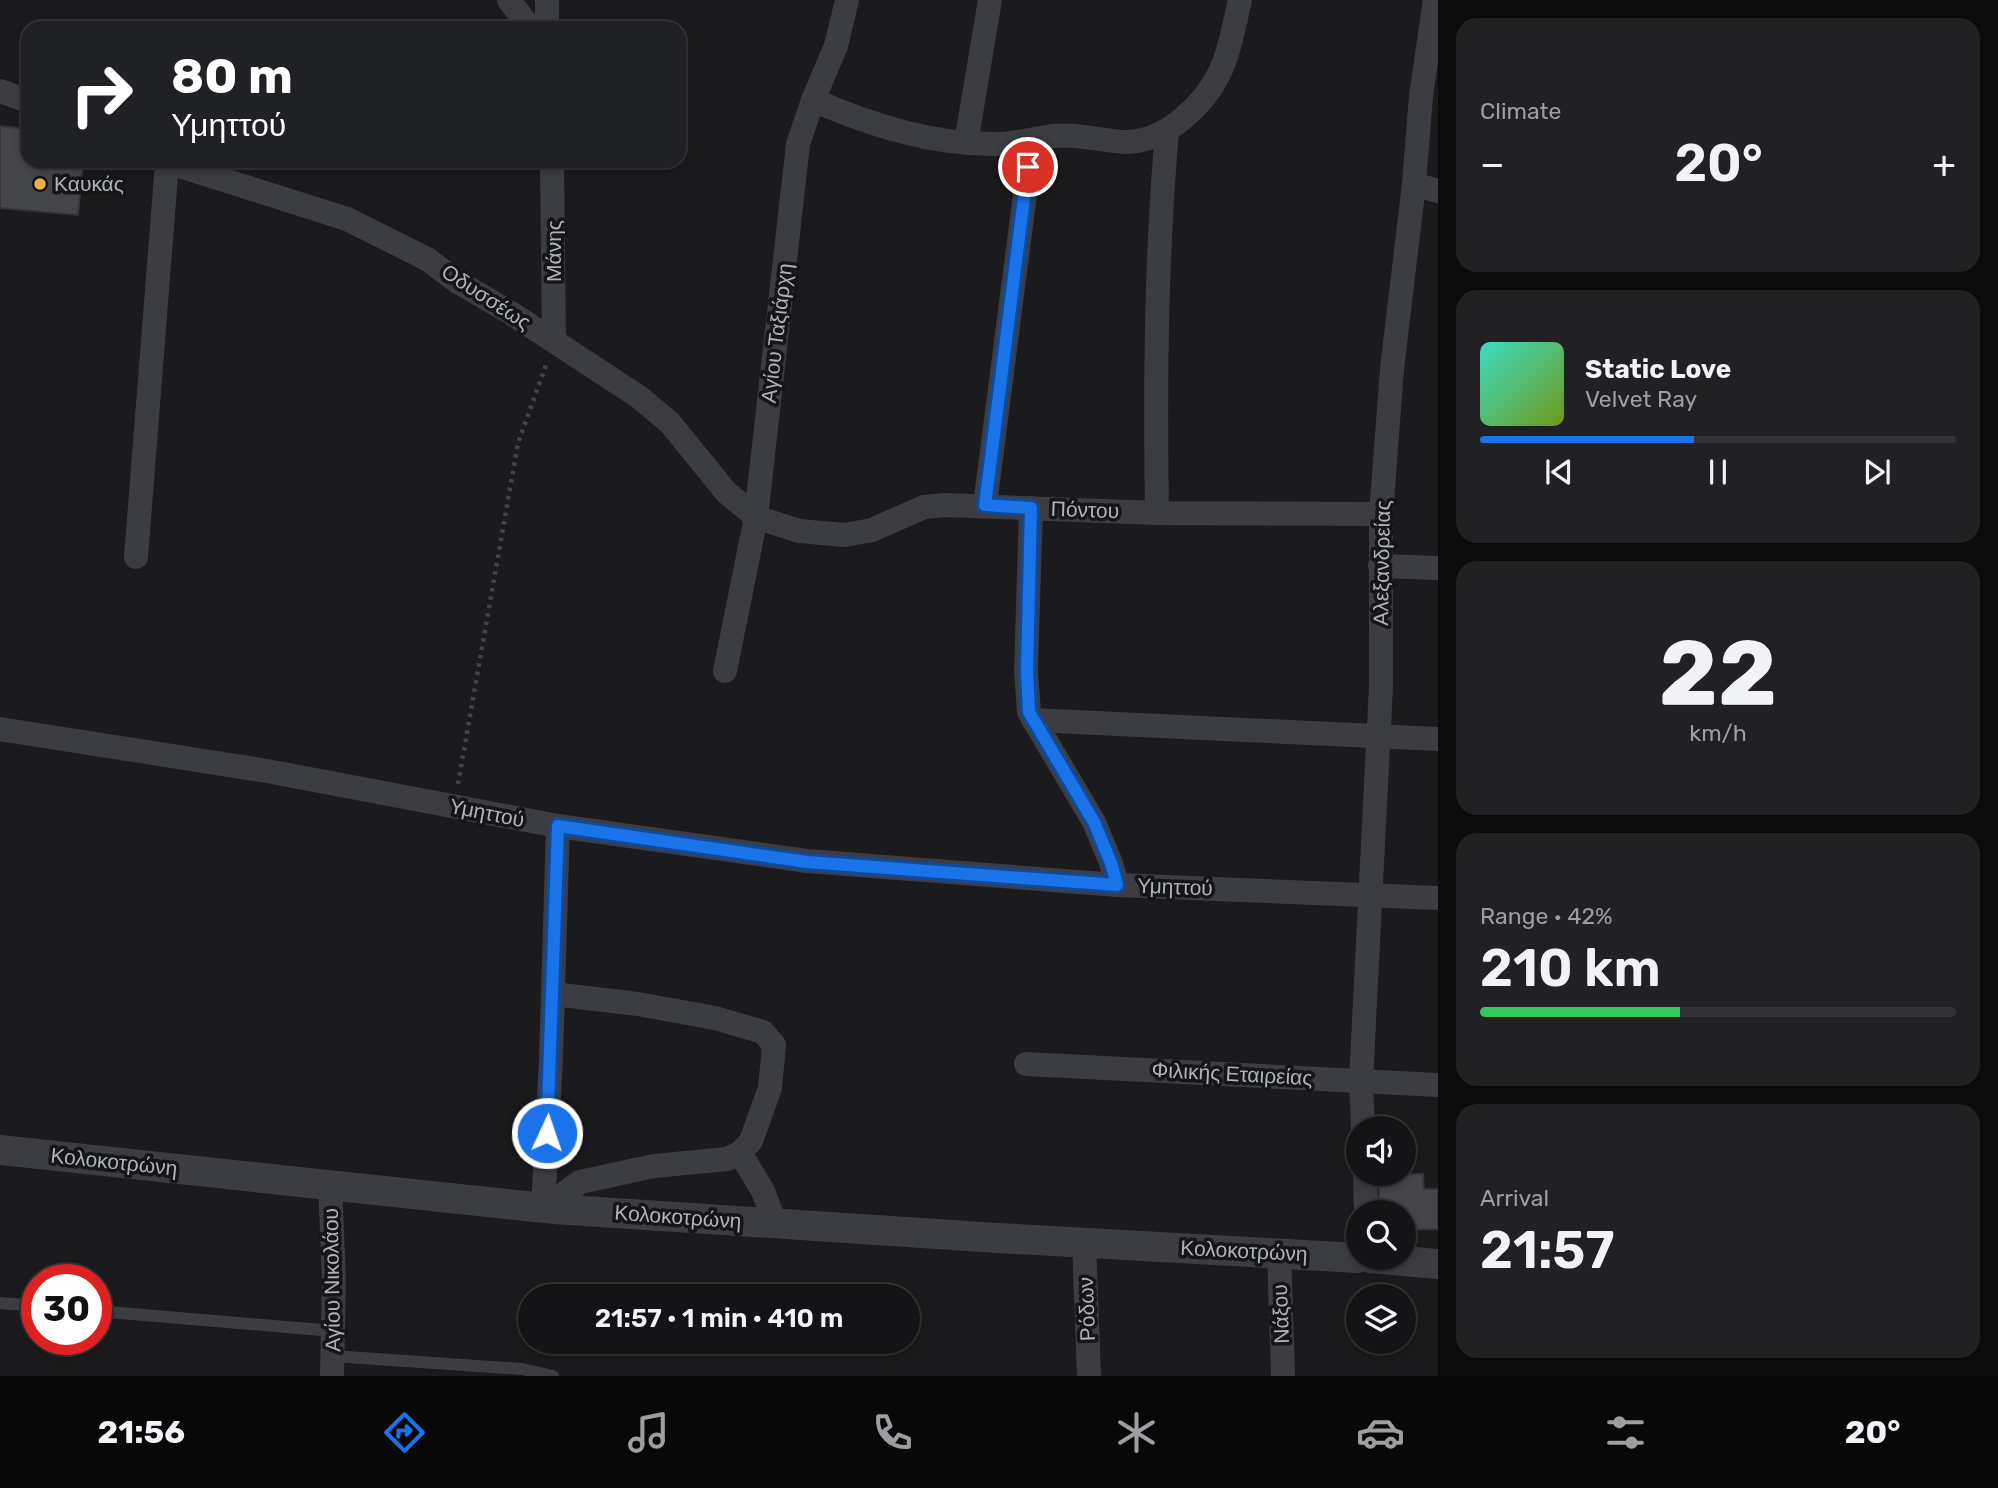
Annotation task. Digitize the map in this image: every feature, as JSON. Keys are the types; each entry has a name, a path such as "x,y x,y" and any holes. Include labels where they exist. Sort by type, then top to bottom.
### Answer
{"street":[{"path":"509,0 525,21"},
{"path":"547,0 547,21"},
{"name":"Αγίου Ταξιάρχη","path":"725,671 756,517 798,144 836,46 847,0"},
{"path":"966,143 990,0"},
{"path":"813,100 855,117 939,140 998,144 1057,135 1130,142 1148,139 1167,131 1205,98 1216,83 1227,53 1240,0"},
{"name":"Αλεξανδρείας","path":"1362,1116 1361,1081 1380,736 1381,514 1392,369 1414,184 1421,96 1435,0"},
{"path":"0,90 21,98"},
{"path":"1157,513 1155,331 1167,131"},
{"path":"985,505 1032,140"},
{"path":"136,557 166,168"},
{"name":"Οδυσσέως","path":"185,168 347,219 427,259 458,282 639,397 670,424 726,492 756,517"},
{"name":"Μάνης","path":"552,168 554,341"},
{"path":"1414,184 1438,191"},
{"name":"Πόντου","path":"756,517 799,531 845,535 872,530 923,507 985,505 1157,513 1381,514"},
{"path":"1031,508 1027,701 1033,720 1060,761 1094,822 1117,885"},
{"path":"1380,566 1438,568"},
{"path":"1033,720 1438,739"},
{"name":"Υμηττού","path":"0,729 253,769 558,826 807,862 1117,885 1370,893 1438,898"},
{"path":"549,1208 558,826"},
{"path":"549,1208 580,1182 654,1166 727,1159 740,1153 751,1141 770,1088 774,1045 764,1032 715,1018 638,1004 553,994"},
{"name":"Φιλικής Εταιρείας","path":"1026,1063 1438,1085"},
{"name":"Κολοκοτρώνη","path":"0,1150 549,1208 1346,1257"},
{"path":"740,1153 763,1191 775,1223"},
{"name":"Αγίου Νικολάου","path":"330,1184 332,1366"},
{"name":"Ρόδων","path":"1084,1242 1089,1376"},
{"name":"Νάξου","path":"1279,1252 1283,1376"},
{"path":"1416,1262 1438,1264"}],"lane":[{"path":"0,1303 21,1305"},
{"path":"112,1312 333,1331"},
{"path":"332,1366 522,1369 553,1376"}],"path":[{"path":"454,806 518,443 554,341"}],"building":[{"name":"Καυκάς","path":"0,126 21,128 21,168 82,168 78,215 0,208"},
{"path":"1416,1174 1423,1174 1424,1189 1438,1189 1438,1229 1416,1230 1416,1200 1379,1200 1379,1186 1416,1186"}],"place":[{"name":"Καυκάς","path":"40,184"}],"route":[{"path":"547,1133 558,826 807,862 1117,885 1094,822 1029,712 1027,671 1031,508 985,505 1028,167"}]}
